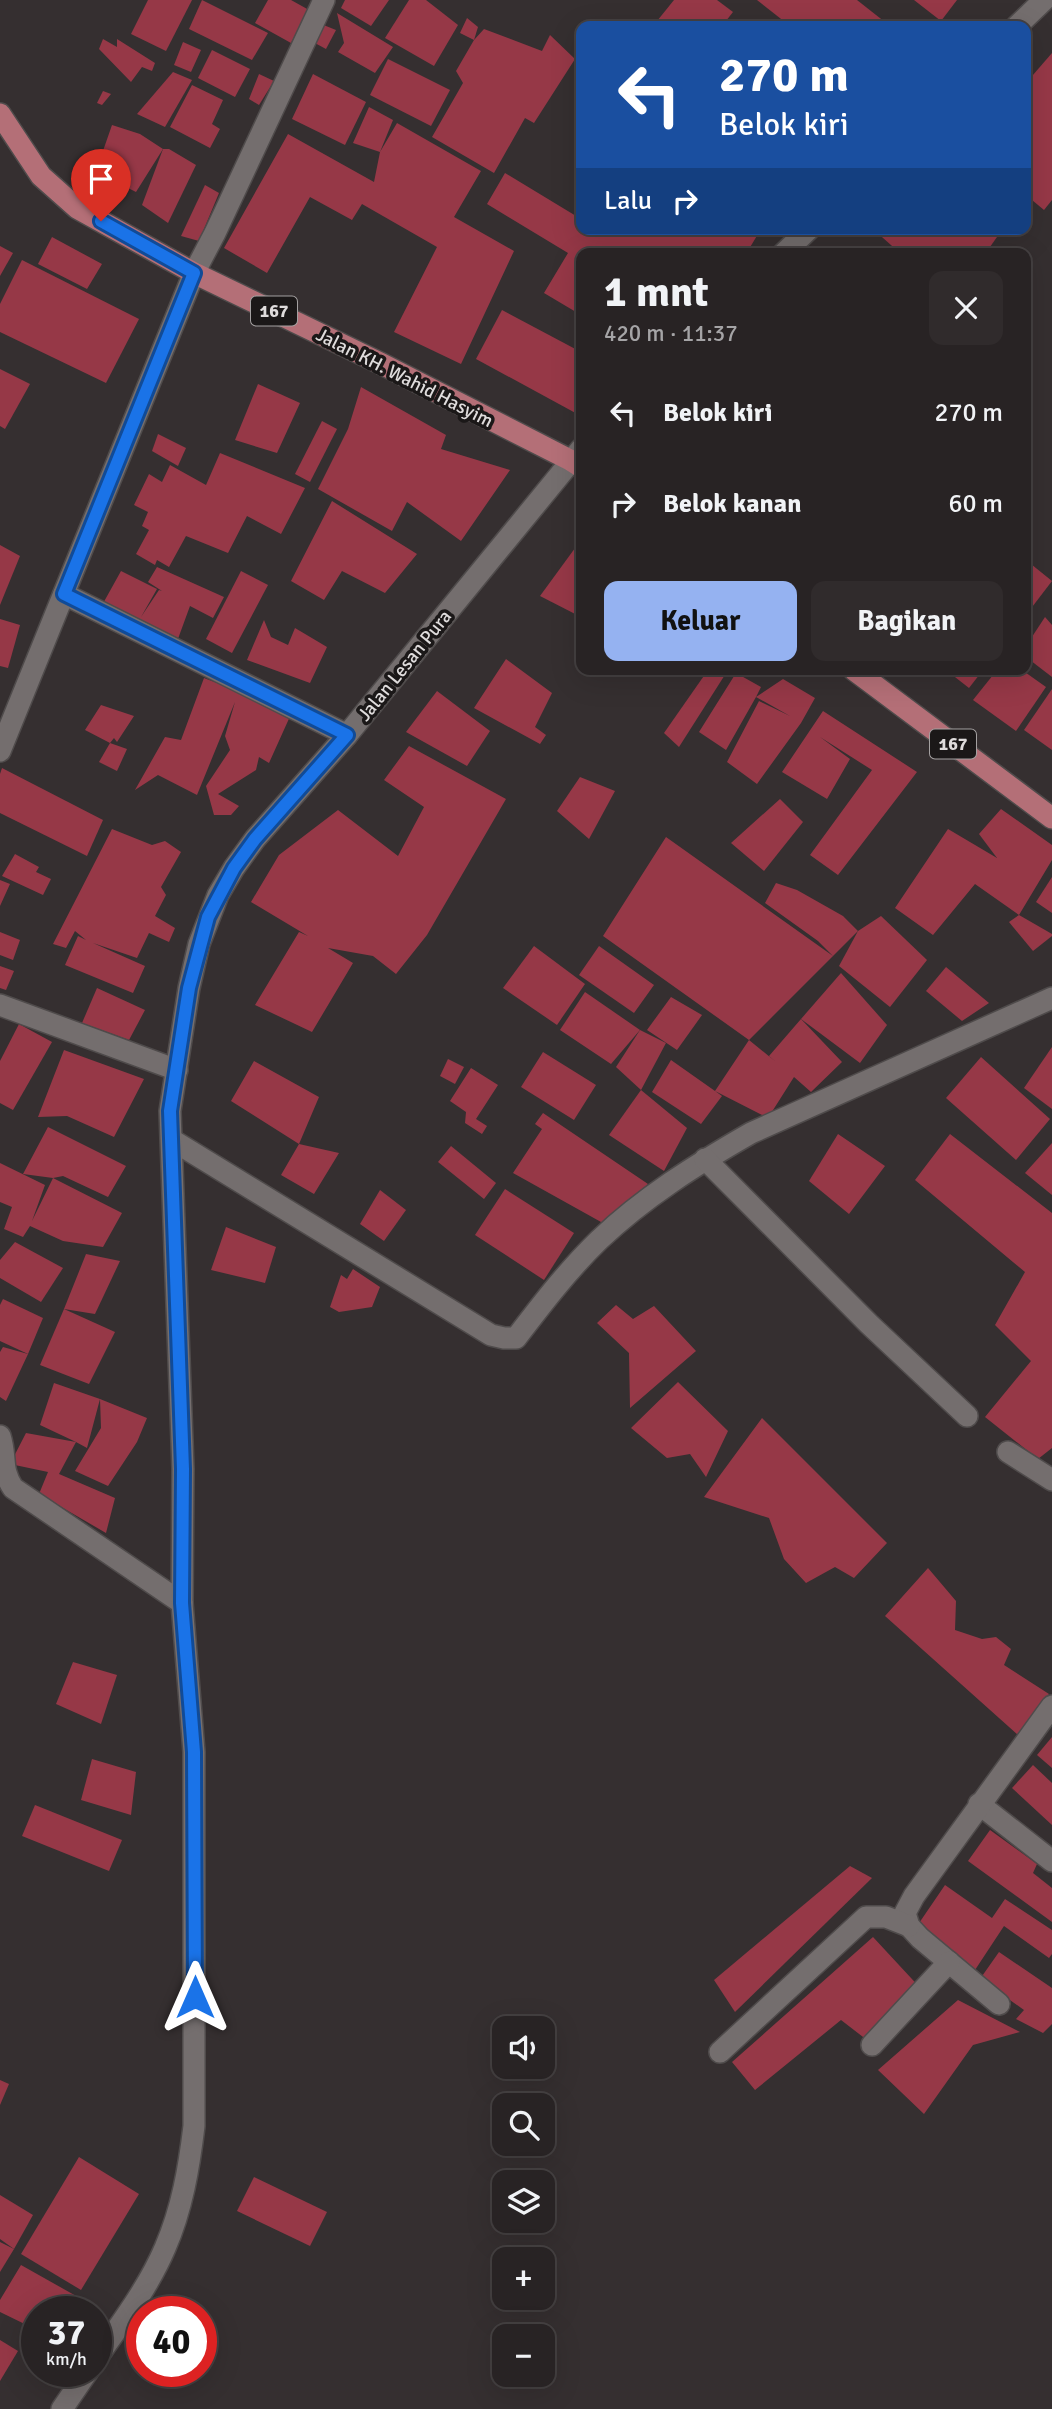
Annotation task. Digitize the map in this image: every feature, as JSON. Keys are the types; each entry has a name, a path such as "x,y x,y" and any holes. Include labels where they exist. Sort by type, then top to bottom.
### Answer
{"main road":[{"name":"Jalan KH. Wahid Hasyim","path":"0,114 41,176 77,208 194,273 576,459"},
{"name":"167","path":"861,675 1052,818"}],"street":[{"path":"0,751 194,273 324,0"},
{"path":"1022,21 1044,0"},
{"path":"789,248 803,235"},
{"name":"Jalan Lesan Pura","path":"112,2335 149,2279 165,2248 177,2216 190,2165 194,2126 194,1752 182,1603 183,1469 170,1111 189,988 199,944 218,895 255,839 347,735 576,460"},
{"path":"64,594 347,735"},
{"path":"172,1140 491,1335 516,1338 555,1287 599,1240 661,1188 705,1159 751,1133 1052,998"},
{"path":"0,1005 177,1070"},
{"path":"705,1159 869,1324 967,1416"},
{"path":"0,1436 0,1466 3,1478 13,1488 182,1603"},
{"path":"1008,1452 1052,1480"},
{"path":"909,1926 905,1913 914,1896 1052,1706"},
{"path":"979,1804 1052,1861"},
{"path":"720,2052 866,1917 886,1917 909,1926 999,2004"},
{"path":"872,2045 949,1962"},
{"path":"62,2409 77,2387"}],"building":[{"path":"148,0 192,0 166,51 131,34"},
{"path":"202,0 268,33 252,60 189,29"},
{"path":"268,0 291,0 309,10 291,43 255,23"},
{"path":"345,0 389,0 371,26 341,8"},
{"path":"409,0 426,0 458,25 434,66 385,38"},
{"path":"674,0 717,0 733,12 726,21 657,21"},
{"path":"757,0 857,0 884,21 784,21"},
{"path":"914,0 957,0 941,21"},
{"path":"337,13 393,47 375,73 338,52 344,43"},
{"path":"467,18 478,27 474,40 460,33"},
{"path":"321,24 336,30 326,49 313,42"},
{"path":"484,29 542,51 550,35 575,59 534,123 525,118 494,173 432,137 463,83 456,71 474,40"},
{"path":"103,39 117,47 117,39 155,63 152,71 142,67 131,82 99,49"},
{"path":"183,42 201,50 191,72 174,65"},
{"path":"212,50 250,69 235,97 198,78"},
{"path":"1052,53 1052,200 1044,210 1031,199 1031,77"},
{"path":"388,59 450,90 431,126 370,95"},
{"path":"173,72 192,80 165,127 137,114"},
{"path":"259,74 274,81 259,105 249,99"},
{"path":"313,74 366,102 345,145 292,119"},
{"path":"192,85 223,100 212,124 220,129 210,148 170,127"},
{"path":"103,91 111,94 102,105 97,103"},
{"path":"369,107 393,120 380,152 353,143"},
{"path":"397,123 481,171 454,217 514,251 461,364 394,332 437,247 362,204 352,220 310,197 267,273 224,248 288,134 374,182 380,152"},
{"path":"112,125 140,134 163,149 136,192 122,185 117,199 89,191"},
{"path":"163,149 169,149 196,165 168,223 142,205"},
{"path":"505,173 576,216 576,235 757,235 750,248 576,248 576,312 544,293 568,253 487,204"},
{"path":"205,185 219,193 199,241 181,236"},
{"path":"880,235 997,237 989,248 894,248"},
{"path":"52,237 102,264 87,289 38,264"},
{"path":"0,246 13,253 0,276"},
{"path":"22,260 139,319 106,383 0,332 0,304"},
{"path":"502,310 576,349 576,413 476,359"},
{"path":"0,369 30,384 5,429 0,426"},
{"path":"258,384 300,403 277,453 235,440"},
{"path":"361,387 446,435 441,449 510,470 461,541 407,502 392,531 318,489 348,429"},
{"path":"322,421 337,429 310,482 295,474"},
{"path":"158,434 186,448 178,466 152,451"},
{"path":"220,453 305,488 281,534 247,516 228,553 186,536 169,567 157,560 155,565 136,554 149,530 142,526 148,512 134,505 149,474 162,482 170,465 206,485"},
{"path":"332,501 417,554 385,593 342,571 324,600 291,581"},
{"path":"0,545 20,556 0,605"},
{"path":"576,547 576,614 540,596"},
{"path":"1031,564 1052,581 1031,608"},
{"path":"157,567 224,597 213,618 190,606 175,647 101,607 121,571 157,589 141,617 159,590 162,591 148,582"},
{"path":"241,571 268,585 232,653 206,639"},
{"path":"1045,617 1052,625 1052,677 1031,661 1031,638"},
{"path":"0,619 20,625 8,668 0,666"},
{"path":"264,620 271,637 288,645 295,628 327,647 310,683 247,660"},
{"path":"506,659 552,693 535,727 546,735 540,744 474,708"},
{"path":"705,675 725,675 679,747 664,733"},
{"path":"735,675 761,687 726,750 699,732"},
{"path":"952,675 979,675 969,688"},
{"path":"993,675 1029,675 1046,687 1016,731 973,700"},
{"path":"204,678 292,712 269,763 259,757 256,770 218,794 239,806 231,815 214,815 206,786 230,750 225,736 235,702 197,795 158,775 135,790 165,737 181,740"},
{"path":"783,679 815,698 801,723 757,784 727,762 759,701 790,716 756,697"},
{"path":"1052,689 1052,750 1024,730"},
{"path":"437,691 490,731 467,766 406,732"},
{"path":"101,705 134,716 117,742 114,738 110,743 85,730"},
{"path":"823,711 917,772 838,875 810,855 872,770 820,737 850,759 827,799 782,772"},
{"path":"110,743 127,749 117,771 99,762"},
{"path":"409,746 506,799 427,935 396,974 373,956 328,948 353,963 312,1032 255,1005 299,932 308,936 251,902 279,855 338,810 398,856 424,807 384,780"},
{"path":"2,768 103,820 87,856 0,813"},
{"path":"580,777 615,791 589,839 557,811"},
{"path":"780,799 803,822 764,871 731,843"},
{"path":"1001,809 1052,845 1052,860 1019,915 975,884 933,935 895,908 948,829 997,858 979,834"},
{"path":"112,829 152,845 165,841 181,852 161,887 166,895 155,916 175,928 169,942 149,933 137,958 93,943 145,966 133,993 65,965 78,936 86,940 75,931 66,948 53,944"},
{"path":"666,837 833,956 749,1040 603,936"},
{"path":"15,854 39,867 36,872 51,879 43,895 2,876"},
{"path":"1052,877 1052,913 1036,902"},
{"path":"0,880 10,884 0,906"},
{"path":"776,883 797,890 843,916 858,931 833,956 818,941 765,903"},
{"path":"1019,915 1052,936 1033,951 1009,922"},
{"path":"881,916 927,960 890,1007 839,966 858,931"},
{"path":"0,932 20,940 13,960 0,955"},
{"path":"534,946 585,984 557,1025 503,988"},
{"path":"599,946 654,985 634,1013 579,975"},
{"path":"0,966 14,971 6,990 0,988"},
{"path":"946,967 989,1003 962,1021 926,991"},
{"path":"841,973 887,1025 860,1063 801,1019"},
{"path":"97,988 145,1010 129,1040 82,1023"},
{"path":"585,992 640,1030 611,1064 560,1030"},
{"path":"671,997 702,1015 677,1050 647,1030"},
{"path":"801,1019 842,1062 811,1092 794,1077 768,1118 715,1091 749,1040 776,1062 769,1056"},
{"path":"19,1024 52,1042 13,1110 0,1103 0,1061"},
{"path":"640,1030 666,1043 641,1090 616,1067"},
{"path":"1052,1047 1052,1109 1024,1088"},
{"path":"64,1050 144,1079 114,1137 67,1116 38,1117"},
{"path":"543,1052 596,1085 574,1120 521,1087"},
{"path":"981,1057 1050,1119 1016,1160 946,1098"},
{"path":"448,1059 464,1067 455,1084 440,1076"},
{"path":"671,1060 722,1096 701,1124 652,1092"},
{"path":"254,1061 319,1097 299,1144 231,1101"},
{"path":"471,1068 498,1085 476,1119 487,1126 482,1134 465,1123 466,1112 450,1101"},
{"path":"641,1090 687,1128 664,1171 609,1135"},
{"path":"543,1113 648,1184 610,1227 513,1173 542,1129 535,1124"},
{"path":"48,1127 126,1166 108,1197 63,1176 53,1178 23,1174"},
{"path":"838,1134 885,1166 849,1214 809,1181"},
{"path":"950,1134 1052,1213 1052,1448 1038,1459 985,1417 1031,1361 995,1325 1025,1272 915,1180"},
{"path":"1052,1143 1052,1195 1025,1173"},
{"path":"299,1144 339,1153 314,1194 281,1175"},
{"path":"451,1146 496,1183 484,1199 438,1162"},
{"path":"0,1163 45,1185 32,1221 53,1178 122,1213 103,1247 63,1241 30,1226 23,1237 4,1229 12,1207 0,1202"},
{"path":"505,1189 574,1233 544,1280 475,1235"},
{"path":"380,1190 406,1210 384,1241 360,1224"},
{"path":"226,1227 276,1247 265,1283 211,1270"},
{"path":"15,1242 63,1268 41,1302 0,1278 0,1260"},
{"path":"86,1254 120,1261 95,1314 64,1309"},
{"path":"353,1269 380,1287 372,1307 339,1312 330,1307 341,1275 347,1279"},
{"path":"3,1299 43,1318 28,1354 0,1341 0,1305"},
{"path":"616,1305 633,1319 654,1306 696,1351 630,1408 629,1353 597,1323"},
{"path":"64,1309 115,1332 89,1384 40,1365"},
{"path":"3,1347 28,1354 6,1401 0,1397 0,1352"},
{"path":"678,1382 728,1431 706,1477 690,1454 667,1458 631,1428"},
{"path":"54,1383 100,1399 87,1448 40,1425"},
{"path":"100,1399 147,1418 137,1442 108,1486 75,1471 101,1428"},
{"path":"762,1418 887,1543 854,1578 835,1567 806,1583 784,1559 769,1518 704,1497"},
{"path":"26,1433 76,1442 59,1474 115,1498 106,1533 39,1494 48,1472 10,1464"},
{"path":"928,1568 956,1601 955,1630 982,1639 996,1637 1011,1649 1004,1665 1049,1694 1018,1735 885,1616"},
{"path":"73,1662 117,1675 101,1724 56,1704"},
{"path":"1052,1737 1052,1768 1037,1755"},
{"path":"92,1759 136,1772 131,1815 81,1800"},
{"path":"1033,1765 1052,1783 1052,1825 1012,1788"},
{"path":"35,1805 122,1840 109,1871 22,1836"},
{"path":"990,1830 1037,1864 1033,1873 1052,1888 1052,1922 968,1861"},
{"path":"850,1866 872,1878 735,2012 714,1980"},
{"path":"945,1885 992,1918 1005,1899 1052,1930 1052,1954 1049,1958 1004,1926 975,1970 915,1929"},
{"path":"873,1937 924,1992 876,2047 841,2020 755,2090 732,2062"},
{"path":"999,1952 1052,1988 1052,2024 1043,2033 1016,2019 1024,2010 980,1979"},
{"path":"958,2000 1020,2032 973,2045 924,2114 878,2070"},
{"path":"0,2080 9,2084 0,2105"},
{"path":"79,2157 139,2194 81,2290 21,2254"},
{"path":"254,2177 327,2212 310,2246 237,2211"},
{"path":"0,2195 33,2215 14,2249 0,2239"},
{"path":"0,2242 14,2249 0,2272"},
{"path":"21,2265 76,2296 21,2296 21,2322 0,2312 0,2300"},
{"path":"0,2340 18,2351 0,2381"}],"route":[{"path":"101,221 194,273 64,594 347,735 255,839 218,895 199,944 189,988 170,1111 183,1469 182,1603 194,1752 195,1997"}]}
